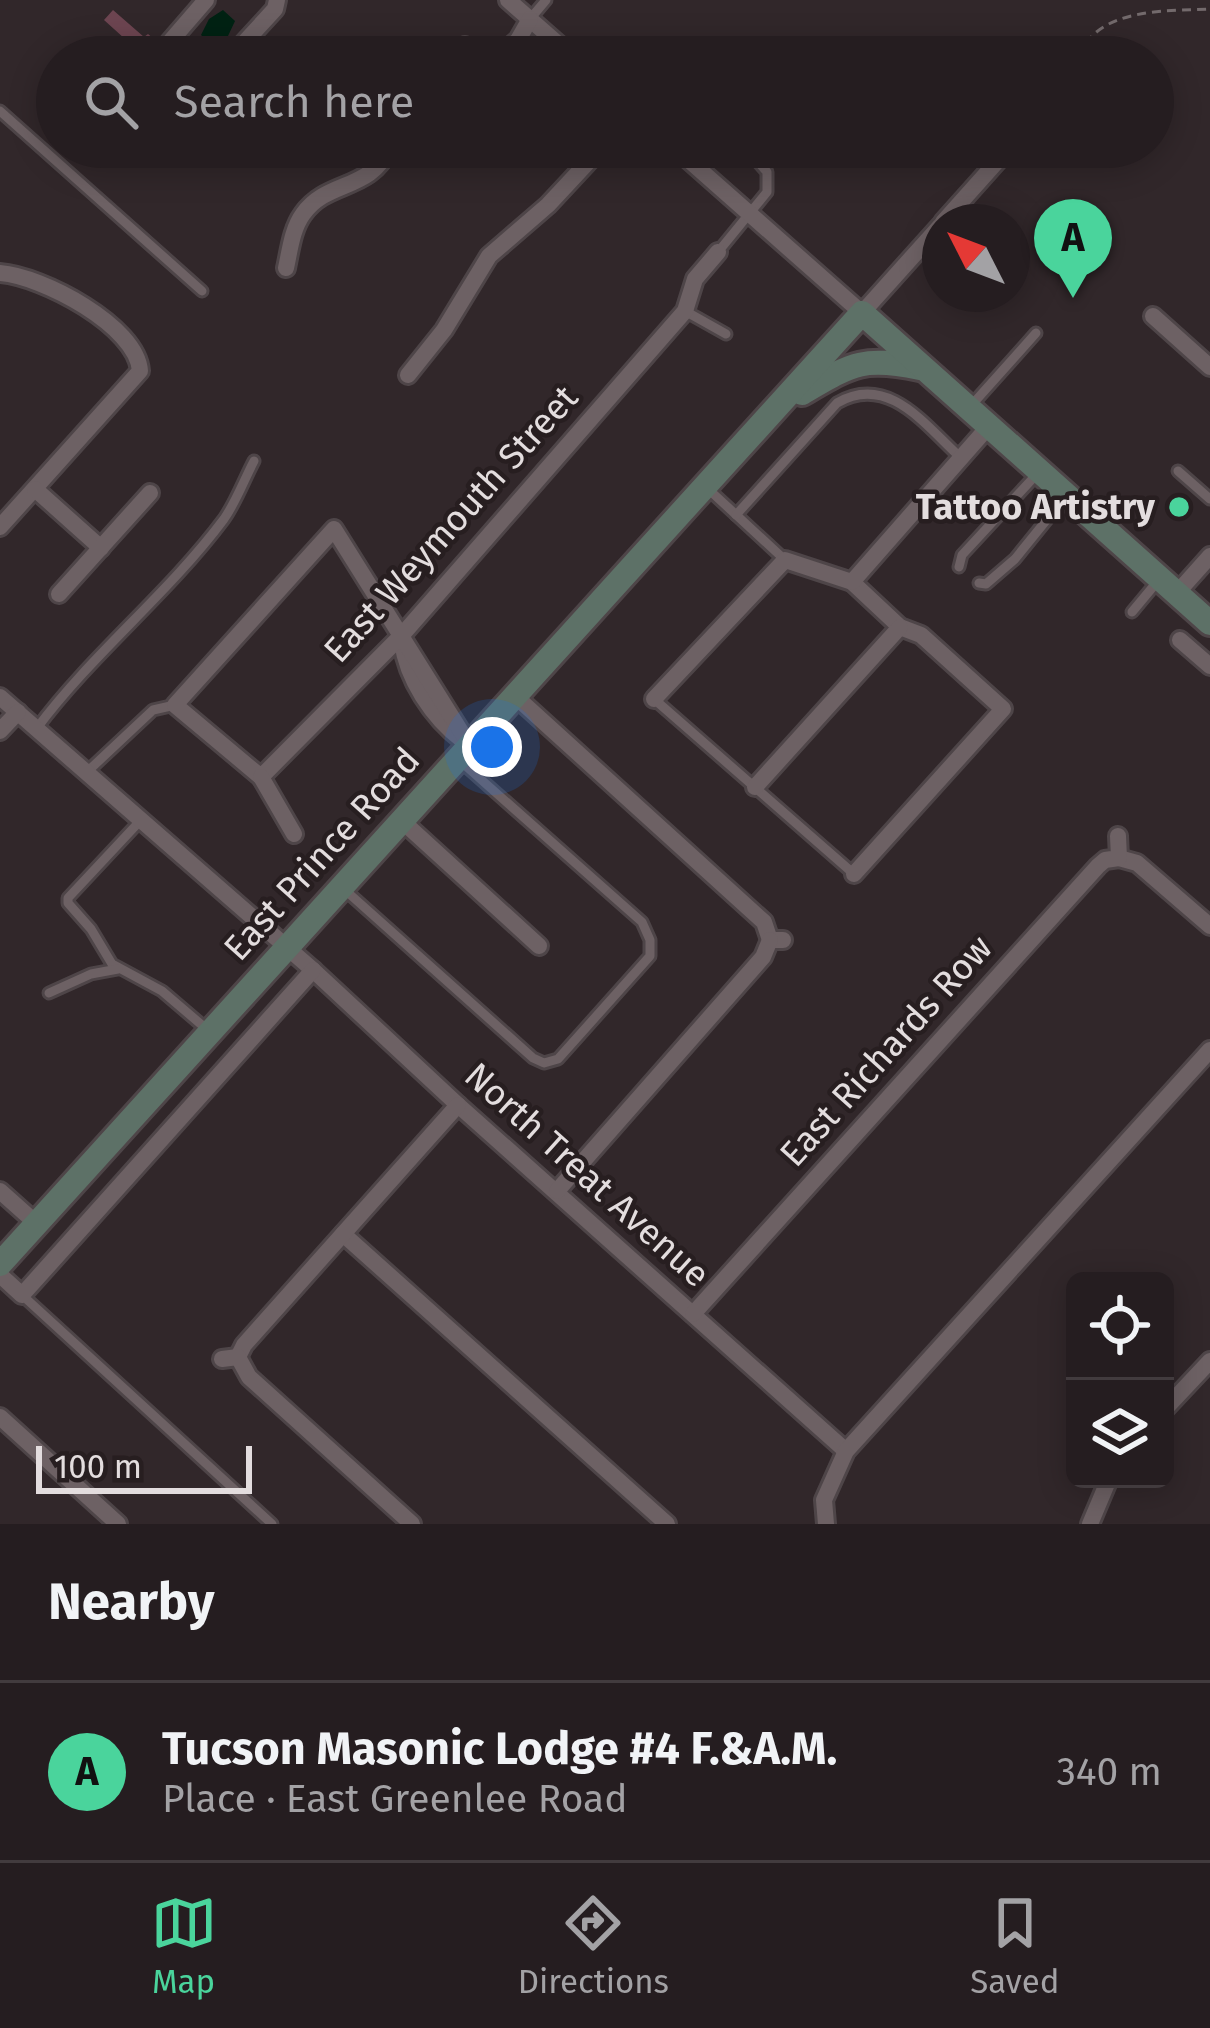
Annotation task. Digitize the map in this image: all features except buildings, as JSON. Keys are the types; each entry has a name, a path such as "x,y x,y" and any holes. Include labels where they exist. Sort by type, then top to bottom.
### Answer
{"main road":[{"path":"862,313 1210,622"},
{"name":"East Prince Road","path":"0,1264 862,313"},
{"path":"779,406 846,367 878,359 927,370"}],"street":[{"path":"175,36 206,0"},
{"path":"250,36 277,0"},
{"path":"508,0 549,36"},
{"path":"520,36 530,19"},
{"path":"286,268 300,217 314,202 366,179 378,168"},
{"path":"408,375 444,330 489,256 582,168"},
{"path":"698,168 862,313"},
{"name":"East Prince Road","path":"960,204 991,168"},
{"name":"East Prince Road","path":"862,313 922,246"},
{"name":"East Weymouth Street","path":"261,777 402,635 685,311 695,278 718,251"},
{"path":"0,273 52,285 89,310 131,345 140,371 0,527"},
{"path":"1153,316 1210,367"},
{"path":"852,582 989,426"},
{"path":"35,489 100,548"},
{"path":"59,594 150,493"},
{"path":"295,833 261,777 175,705 334,529 402,635 405,665 464,752"},
{"path":"1169,585 1210,556"},
{"path":"653,699 785,560 852,582 900,627 921,635 1003,709 854,874"},
{"path":"755,787 900,627"},
{"path":"1180,640 1210,666"},
{"path":"514,696 764,922 777,940 556,1191"},
{"name":"North Treat Avenue","path":"0,697 313,970 458,1106 846,1451"},
{"path":"0,731 18,712"},
{"path":"401,820 539,946"},
{"path":"1118,836 1119,858 1137,863 1210,926"},
{"name":"East Richards Row","path":"692,1314 1098,866 1119,858"},
{"name":"East Prince Road","path":"22,1295 313,970"},
{"path":"820,1523 824,1500 846,1451 1207,1059"},
{"path":"412,1524 230,1358 458,1106"},
{"path":"0,1191 37,1224"},
{"path":"343,1234 667,1524"},
{"path":"0,1274 22,1295"},
{"path":"1174,1399 1210,1361"},
{"path":"0,1418 118,1524"},
{"path":"1090,1524 1105,1488"}],"lane":[{"path":"530,19 546,0"},
{"path":"0,111 36,143"},
{"path":"64,168 202,291"},
{"path":"750,214 767,192 763,168"},
{"name":"East Weymouth Street","path":"718,251 750,214"},
{"path":"685,311 726,334"},
{"path":"969,408 1036,333"},
{"path":"736,515 837,403 850,395 867,392 898,400 960,457"},
{"path":"37,728 70,683 225,517 254,461"},
{"path":"959,567 962,555 1039,471"},
{"path":"1178,471 1210,499"},
{"path":"706,487 785,560"},
{"path":"979,584 999,575 1015,559 1067,495"},
{"path":"1132,612 1169,585"},
{"path":"653,699 854,874"},
{"path":"88,771 153,710 175,705"},
{"path":"341,886 532,1058 544,1063 558,1059 650,956 650,940 642,922 464,752"},
{"path":"142,819 68,898 118,969 162,992 209,1031"},
{"path":"49,993 91,974 118,969"},
{"path":"22,1295 272,1524"}],"path":[{"path":"1094,36 1142,12 1210,9"}],"shaded area":[{"path":"113,10 143,36 122,36 104,20"},
{"path":"223,10 235,21 228,36 202,36 209,19"}],"place":[{"name":"Tucson Masonic Lodge #4 F.&A.M.","path":"1073,298"},
{"name":"Tattoo Artistry","path":"1179,507"}]}
